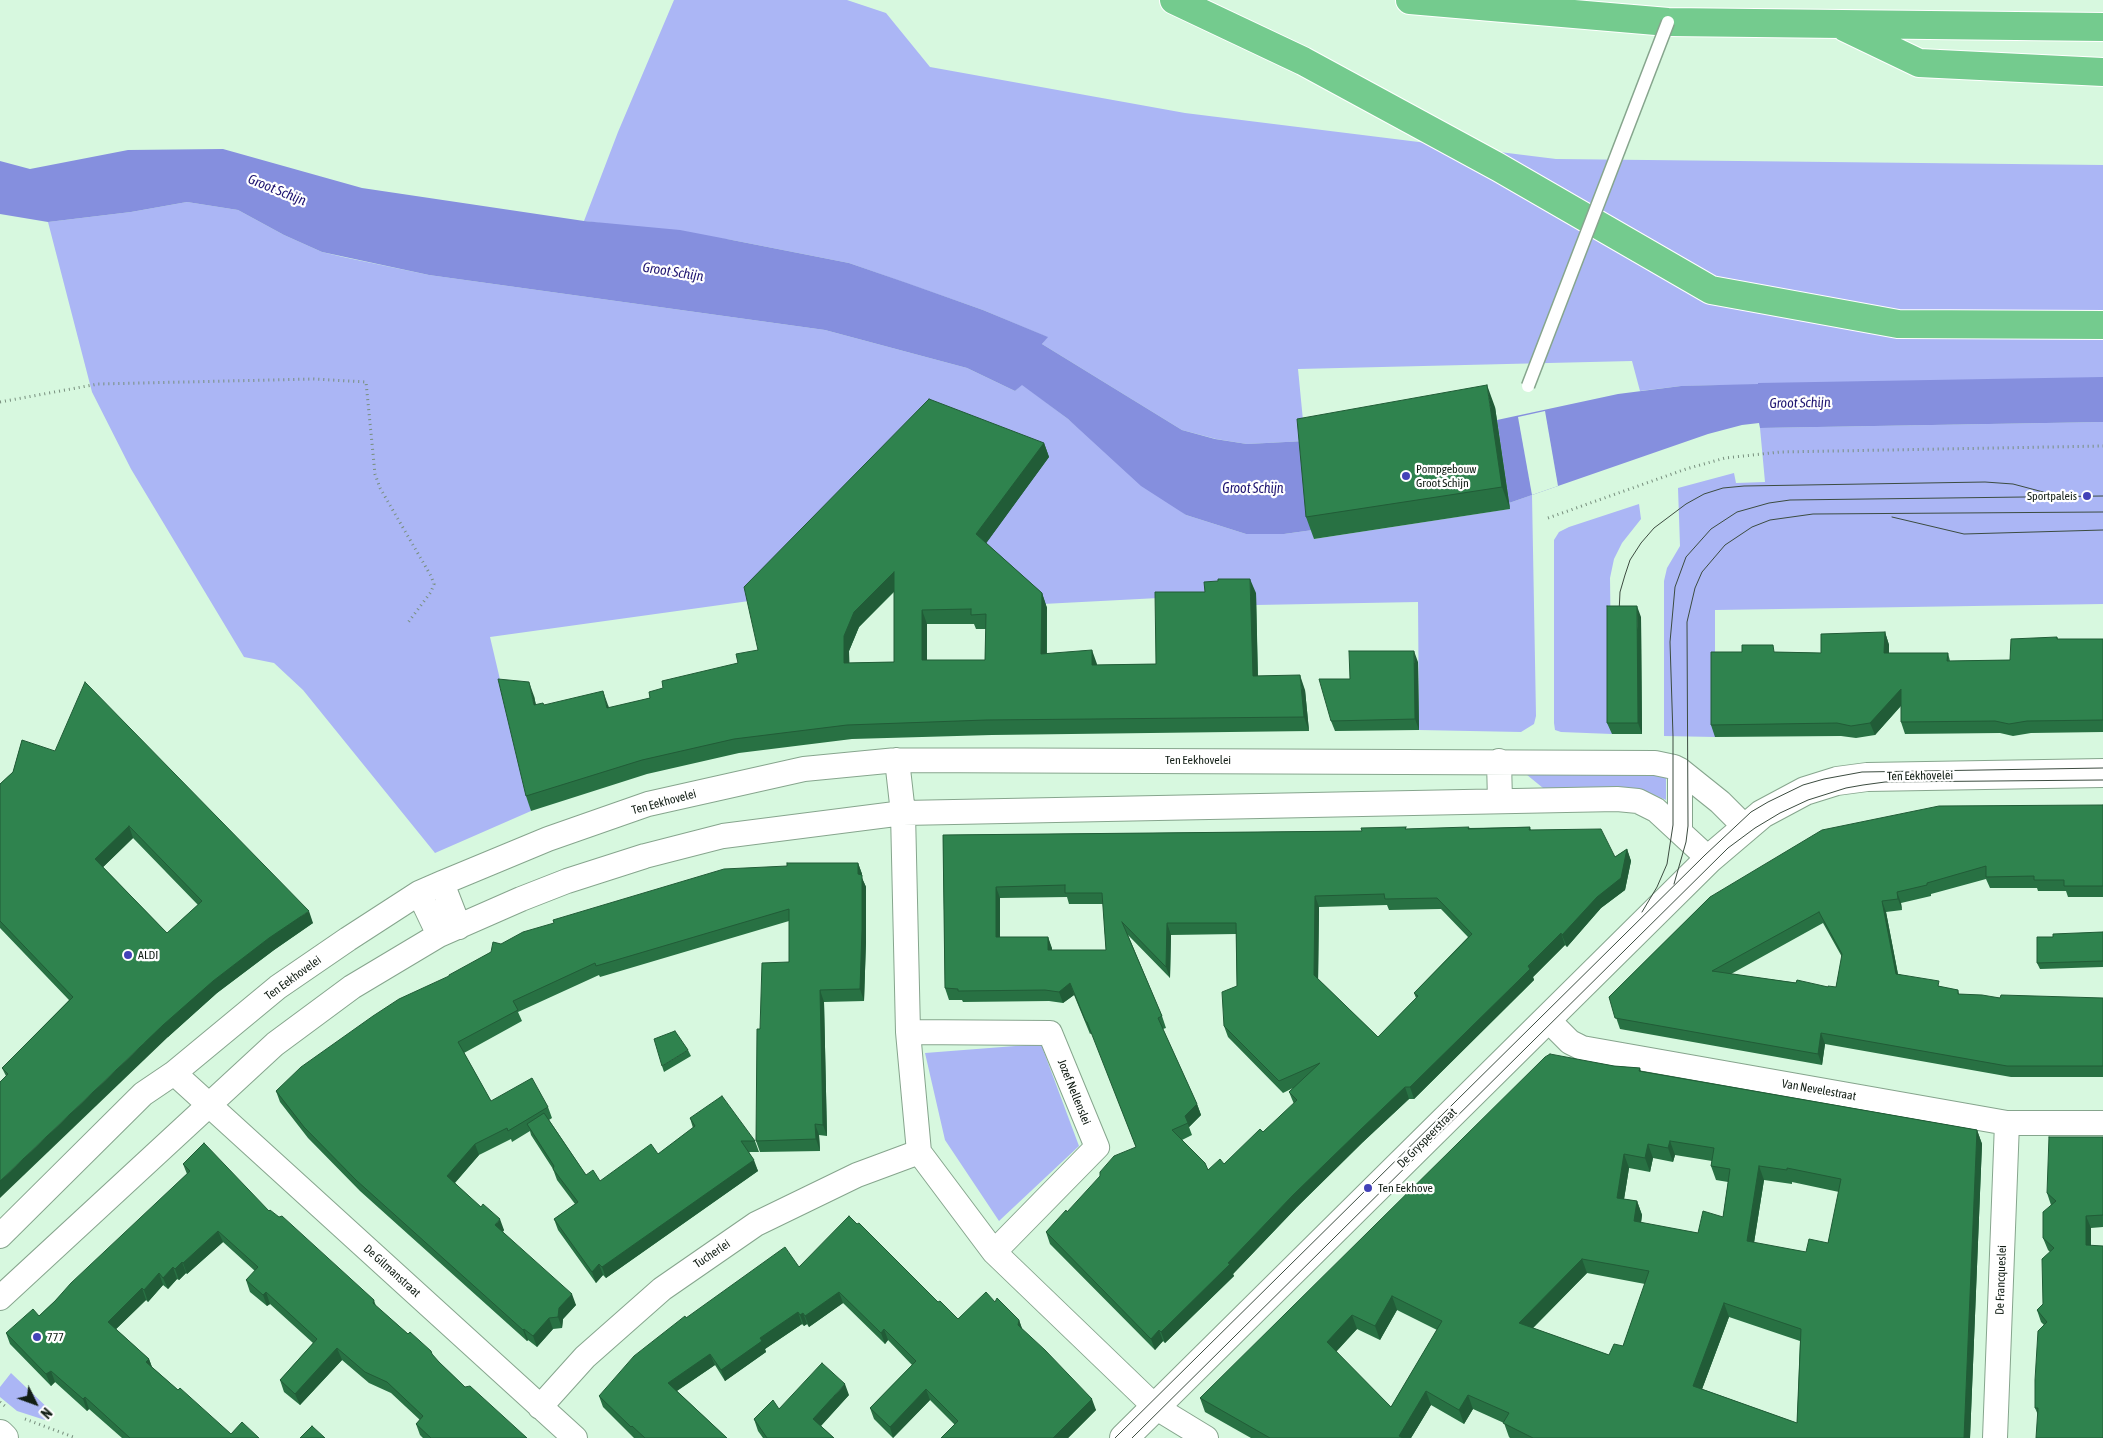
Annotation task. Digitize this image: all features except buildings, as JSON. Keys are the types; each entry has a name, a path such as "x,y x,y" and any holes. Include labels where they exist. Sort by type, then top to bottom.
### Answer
{"highway":[{"path":"1174,0 1303,61 1498,167 1711,290 1898,324 2103,325"},
{"path":"1410,0 1668,22 2103,26"},
{"path":"1838,24 1919,63 2103,72"}],"street":[{"name":"Ten Eekhovelei","path":"0,1236 143,1094 174,1073 278,987 419,893 548,839 648,804 804,769 897,760 1655,763 1680,770 1740,822 1747,825"},
{"path":"897,760 902,813 908,1032 919,1152 994,1252 1156,1406 1206,1438"},
{"path":"1499,762 1500,801"},
{"path":"1680,770 1680,830"},
{"name":"Ten Eekhovelei","path":"1709,859 1747,825 1769,810 1805,791 1837,781 1867,777 2103,773"},
{"path":"0,1298 9,1279 275,1044 352,987 449,931 567,881 645,856 723,836 902,813 1617,799 1638,801 1656,810 1680,830 1709,859"},
{"name":"De Gryspeerstraat","path":"1124,1438 1709,859"},
{"path":"442,883 449,931"},
{"path":"419,893 449,931"},
{"name":"Van Nevelestraat","path":"1547,1020 1570,1042 1582,1048 2007,1123 2103,1123"},
{"name":"Jozef Nellenslei","path":"908,1032 1050,1032 1097,1147 994,1252"},
{"path":"174,1073 209,1104"},
{"name":"De Gilmanstraat","path":"209,1104 575,1438"},
{"name":"De Francqueslei","path":"1995,1438 2007,1123"},
{"name":"Tucherlei","path":"540,1407 585,1356 662,1288 756,1224 857,1175 919,1152"}],"lane":[{"path":"1528,386 1668,22"}],"path":[{"path":"0,402 98,384 314,379 366,382 375,474 380,488 434,584 431,592 407,624"},
{"path":"1548,518 1686,469 1725,458 1780,452 2103,446"},
{"path":"0,1402 8,1425 76,1438"}],"shaded area":[{"path":"674,0 847,0 886,13 930,67 1185,113 1556,159 2103,165 2103,379 1681,386 1640,391 1632,361 1298,369 1305,441 1247,444 1216,439 1182,430 1042,344 1047,337 983,310 849,263 732,240 584,221 618,132"},
{"path":"187,202 238,210 284,235 322,252 343,257 429,275 825,330 967,368 1015,391 1022,384 1186,515 1246,534 1284,534 1313,530 1314,539 1509,509 1509,503 1532,495 1536,716 1534,724 1521,732 1419,730 1418,602 1256,605 1255,593 1043,604 982,549 749,601 490,637 531,811 435,853 303,690 274,663 244,657 131,469 92,392 48,222 131,212"},
{"path":"2103,422 2103,604 1715,610 1715,737 1664,736 1664,581 1667,568 1680,546 1678,488 1734,473 1736,483 1765,482 1760,428"},
{"path":"1639,504 1641,519 1622,543 1614,559 1610,578 1612,734 1561,732 1555,730 1554,540 1559,532 1569,527"},
{"path":"1521,770 1647,773 1666,777 1666,800 1641,789 1543,788"},
{"path":"1041,1044 1079,1146 999,1221 945,1140 925,1053"},
{"path":"11,1373 52,1412 45,1420 17,1411 0,1397 0,1387"}],"water":[{"name":"Groot Schijn","path":"223,149 362,188 584,221 680,230 849,263 907,283 983,310 1048,337 1042,344 1182,430 1215,439 1247,444 1305,441 1313,530 1284,534 1246,534 1186,515 1141,486 1068,419 1022,385 1015,391 967,368 825,330 429,275 322,252 284,235 238,210 187,202 131,212 48,222 0,214 0,161 30,169 128,150"},
{"name":"Groot Schijn","path":"2103,377 2103,422 1760,428 1759,423 1742,425 1708,434 1509,503 1497,420 1618,394 1681,386"}],"pier":[{"path":"1545,411 1558,486 1532,495 1518,417"}],"tram line":[{"path":"1619,613 1620,592 1625,575 1630,560 1641,543 1654,528 1686,504 1704,494 1723,488 1744,486 1985,482 2013,484 2047,493"},
{"path":"1642,912 1657,887 1667,864 1673,825 1670,642 1675,587 1686,557 1711,529 1737,512 1769,503 1790,500 2103,496"},
{"path":"1674,884 1686,842 1688,826 1687,622 1695,588 1702,572 1725,545 1752,527 1770,520 1813,514 2103,512"},
{"path":"1892,517 1964,534 2103,530"},
{"path":"1115,1438 1705,855 1751,812 1803,785 1862,772 2103,768"},
{"path":"1132,1438 1728,848 1755,828 1780,813 1808,800 1846,788 1863,785 1885,782 2103,780"}],"place":[{"name":"Pompgebouw Groot Schijn","path":"1406,476"},
{"name":"Sportpaleis","path":"2087,496"},
{"name":"ALDI","path":"128,955"},
{"name":"Ten Eekhove","path":"1368,1188"},
{"name":"777","path":"37,1337"}]}
